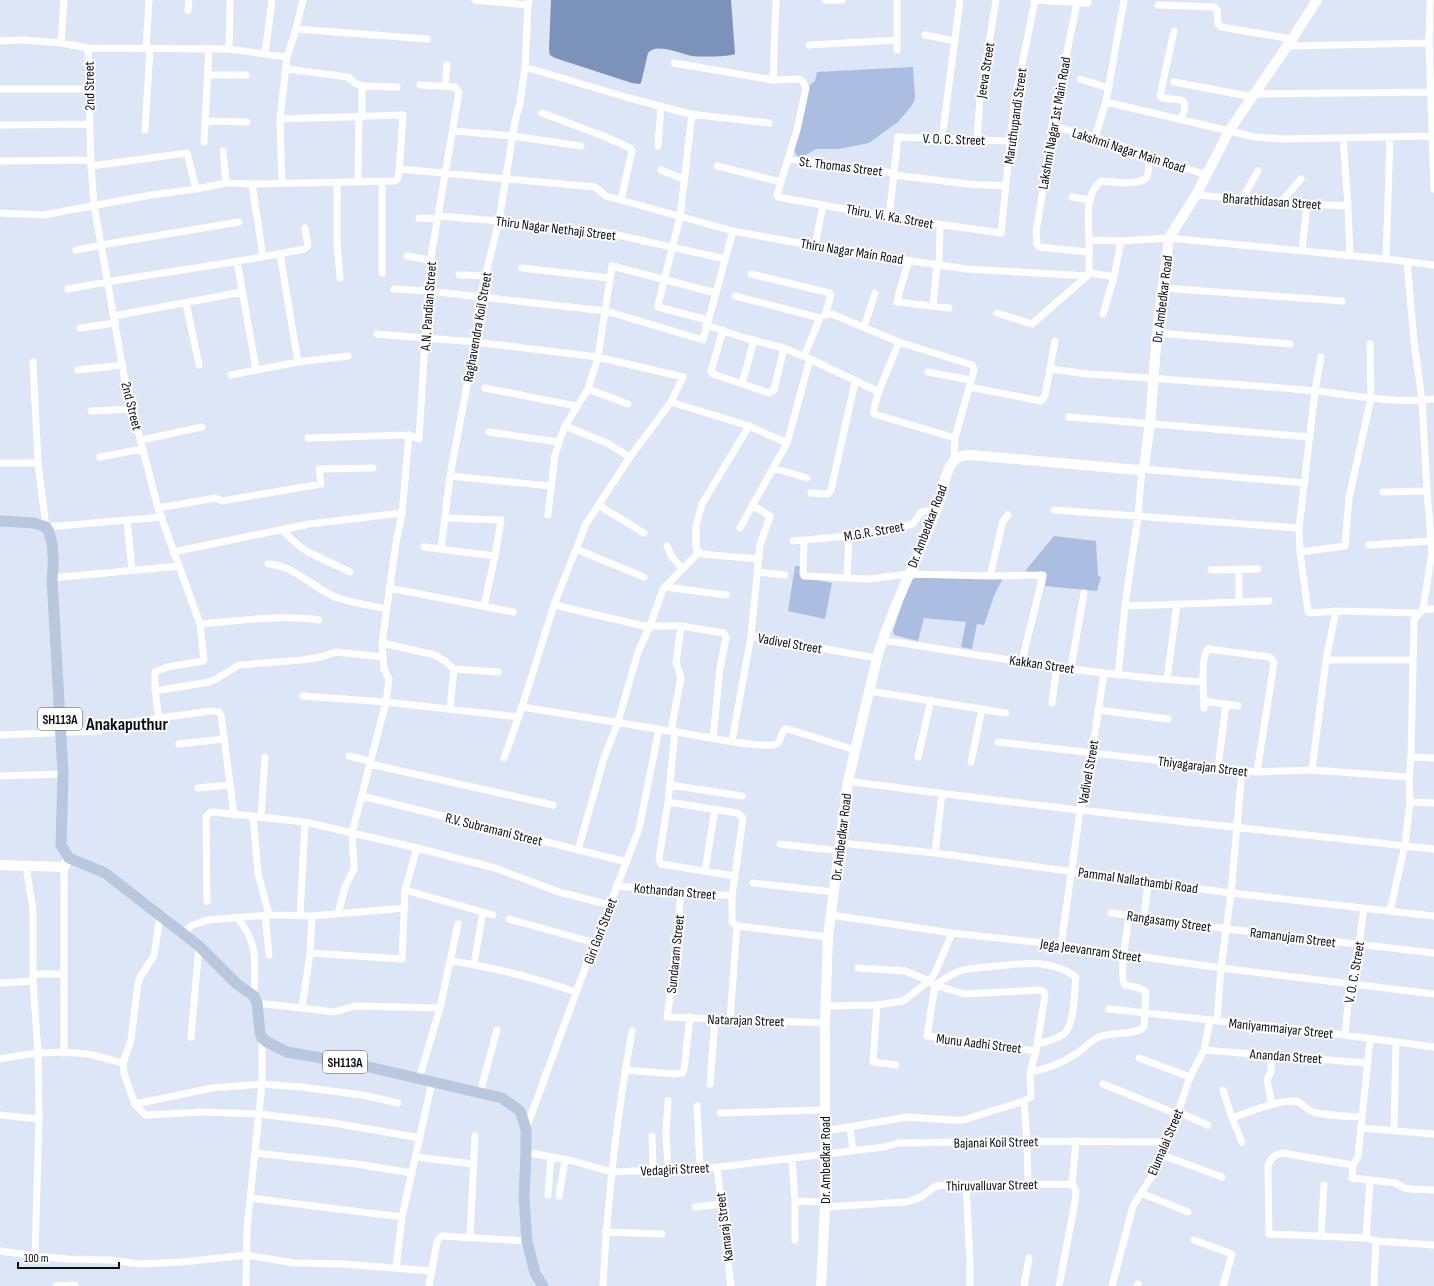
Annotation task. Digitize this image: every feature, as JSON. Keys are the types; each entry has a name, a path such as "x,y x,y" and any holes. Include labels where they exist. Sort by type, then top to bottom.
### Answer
{"main road":[{"path":"0,521 34,523 46,526"},
{"name":"SH113A","path":"46,526 51,536 54,570 52,578 64,774 61,845 66,863"},
{"path":"66,863 105,873 199,946 255,1000 262,1038"},
{"name":"SH113A","path":"262,1038 287,1052 356,1064 502,1098 520,1111 526,1129 524,1198 527,1241 535,1274 542,1285"}],"street":[{"path":"61,43 64,0"},
{"path":"145,130 149,0"},
{"path":"188,10 189,0"},
{"path":"228,49 230,0"},
{"path":"265,54 272,0"},
{"path":"282,182 280,119 287,57 303,0"},
{"path":"475,0 529,3"},
{"path":"773,80 776,0"},
{"path":"827,0 842,0"},
{"path":"897,0 897,50"},
{"path":"942,139 960,0"},
{"name":"Jeeva Street","path":"977,140 980,98 996,0"},
{"path":"1035,0 1088,3"},
{"name":"Maruthupandi Street","path":"1002,233 1014,105 1035,0"},
{"path":"1095,137 1109,88 1124,0"},
{"name":"Dr. Ambedkar Road","path":"1142,469 1145,462 1150,423 1157,333 1170,238 1196,195 1229,131 1317,0"},
{"path":"1430,0 1434,189"},
{"name":"Raghavendra Koil Street","path":"440,549 450,476 475,342 480,297 499,221 507,179 525,67 529,3"},
{"name":"Lakshmi Nagar 1st Main Road","path":"1077,3 1052,126 1051,142 1036,232 1037,245 1039,247 1088,252"},
{"path":"1158,4 1214,7 1217,10 1218,24 1221,27 1290,42 1430,43"},
{"path":"296,29 427,38"},
{"path":"1174,32 1160,96 1162,98 1181,100 1184,102 1185,108 1181,120"},
{"path":"925,35 955,41"},
{"path":"0,41 24,40 61,43 88,48 228,49 287,57"},
{"path":"809,45 897,40"},
{"name":"2nd Street","path":"88,48 91,163 94,205 123,365 132,408 158,508 200,624 204,660 202,662 167,667 155,672 155,691 159,718"},
{"path":"204,142 209,49"},
{"path":"674,62 773,80 799,79 803,82 806,88 797,130 788,159"},
{"path":"420,85 445,86 447,65"},
{"path":"525,67 628,98 692,114 769,123"},
{"path":"286,69 348,77 355,83 362,86 397,87"},
{"path":"208,74 246,75"},
{"path":"1080,79 1109,88"},
{"path":"1174,82 1254,95 1432,92"},
{"path":"358,182 362,86"},
{"name":"A.N. Pandian Street","path":"409,435 419,439 431,260 459,92 455,87 445,86"},
{"path":"0,89 89,89"},
{"path":"1106,102 1255,137 1282,140 1432,136"},
{"path":"658,146 661,106"},
{"path":"542,113 606,137 630,148 632,151 621,200"},
{"path":"692,114 680,217 658,307 707,322 723,330 784,348 807,357 854,382 879,392"},
{"path":"0,213 43,215 94,205 196,189 226,182 252,184 282,182 382,182 397,180 399,173 404,115 280,119"},
{"path":"205,121 247,122"},
{"path":"0,125 90,124"},
{"name":"Lakshmi Nagar Main Road","path":"1052,126 1095,137 1206,175"},
{"path":"453,131 513,136 581,146"},
{"name":"V. O. C. Street","path":"894,174 898,137 1010,142"},
{"path":"1343,138 1350,256"},
{"path":"1386,259 1390,138"},
{"path":"223,151 226,182"},
{"path":"0,161 91,163 187,154 196,189"},
{"path":"997,313 1032,324 1089,274 1088,202 1096,186 1101,181 1135,183 1144,181 1148,176 1148,155"},
{"name":"St. Thomas Street","path":"778,197 777,195 788,159 968,184 1006,186"},
{"path":"717,166 781,182"},
{"name":"Thiru Nagar Main Road","path":"399,173 400,169 595,186 606,196 733,231 842,251 967,268 1089,274 1114,277"},
{"path":"661,170 685,180"},
{"path":"1242,199 1258,171"},
{"path":"889,217 894,174"},
{"path":"1281,202 1301,179"},
{"path":"337,182 337,242 340,278"},
{"path":"382,182 382,274"},
{"path":"252,184 263,257"},
{"name":"Bharathidasan Street","path":"1196,195 1348,206"},
{"name":"Thiru. Vi. Ka. Street","path":"778,197 889,217 1002,233"},
{"path":"1072,197 1090,200"},
{"path":"1302,250 1307,204"},
{"path":"815,245 823,205"},
{"name":"Thiru Nagar Nethaji Street","path":"419,218 499,221 604,232 725,259"},
{"path":"76,250 239,222"},
{"path":"933,306 938,264 940,225"},
{"path":"68,289 108,281 263,257 307,248 305,228"},
{"path":"394,289 428,291 606,311 703,340 733,231"},
{"path":"1089,240 1121,241 1170,238 1302,250 1434,265"},
{"path":"1103,314 1114,277 1121,241"},
{"path":"280,254 298,362"},
{"path":"407,256 431,260"},
{"path":"910,260 897,302 949,308"},
{"path":"237,261 256,369"},
{"path":"1390,911 1405,845 1410,802 1409,777 1411,757 1414,620 1421,611 1432,552 1422,400 1414,341 1408,262"},
{"path":"548,515 555,455 559,442 565,426 576,406 588,389 598,357 612,266 716,293"},
{"path":"522,268 609,278"},
{"path":"751,274 830,293 831,298 825,315 832,314 900,342 972,365 974,370 955,438 954,461"},
{"path":"460,275 486,276"},
{"path":"1163,288 1342,301"},
{"path":"80,328 186,303 242,292"},
{"path":"864,327 875,293"},
{"path":"735,296 820,318 807,357 787,442 740,528"},
{"path":"186,303 199,366"},
{"path":"723,330 711,371 713,374 769,393 774,390 784,348"},
{"path":"1157,333 1290,344"},
{"path":"377,334 475,342 598,357 683,377 671,402 630,457 586,524 554,605 519,717 504,758"},
{"path":"742,384 754,340"},
{"path":"928,372 1041,401 1045,396 1055,341"},
{"path":"900,342 879,392 873,410 874,414 955,438"},
{"path":"1300,552 1345,546 1348,498 1371,398 1370,344"},
{"path":"231,375 298,362 348,356"},
{"path":"1321,357 1315,391 1300,528 1300,552 1308,611 1309,613 1336,611 1421,611 1434,609"},
{"path":"33,362 38,463 46,526 162,517"},
{"path":"78,370 123,365"},
{"path":"1050,369 1088,374 1315,391 1371,398 1434,399"},
{"path":"811,493 828,494 831,490 854,382"},
{"path":"485,388 576,406"},
{"path":"588,389 628,404"},
{"path":"671,402 749,426 787,442"},
{"path":"91,411 132,408"},
{"path":"1069,417 1310,437"},
{"path":"565,426 606,443 630,457"},
{"path":"749,426 702,504 696,526 696,548 701,554 759,559"},
{"path":"141,440 202,427"},
{"path":"489,432 559,442"},
{"path":"308,438 409,435 402,513 389,588 382,644 384,670 389,679 386,702 352,833 354,870 345,887 338,914"},
{"path":"100,457 143,449"},
{"path":"954,461 960,457 972,455 1305,483"},
{"name":"Dr. Ambedkar Road","path":"821,1286 825,1204 828,937 841,847 848,781 882,640 908,574 937,510 949,470 954,461"},
{"path":"0,463 38,463"},
{"path":"158,508 215,498 222,501 321,484 319,468 373,468"},
{"path":"773,468 807,478"},
{"path":"1118,675 1125,606 1138,516 1142,469"},
{"path":"450,476 551,486"},
{"path":"1383,492 1427,491"},
{"path":"598,505 644,533"},
{"path":"732,741 751,636 760,545 770,516 752,505"},
{"name":"M.G.R. Street","path":"793,541 849,536 913,524 921,512 937,510"},
{"path":"1054,510 1300,528"},
{"path":"173,552 308,524 402,513"},
{"path":"990,576 1003,521 1008,515"},
{"path":"445,518 501,520 484,606"},
{"path":"127,520 132,570"},
{"path":"282,530 298,546 350,572"},
{"path":"847,578 849,536"},
{"path":"804,541 804,576 869,579 908,574 1043,576 1022,662"},
{"path":"1369,545 1432,545"},
{"path":"667,546 672,557 682,568"},
{"path":"424,547 495,556"},
{"path":"576,549 644,577"},
{"path":"578,850 604,758 618,722 638,652 650,626 662,589 666,587 682,568 699,552"},
{"path":"268,564 278,564 332,595 345,600 387,609"},
{"path":"52,578 178,566"},
{"path":"1211,570 1258,569"},
{"path":"1239,570 1239,601"},
{"path":"758,572 786,575"},
{"path":"666,587 726,595"},
{"path":"389,588 513,612"},
{"path":"1071,668 1084,593"},
{"path":"1125,606 1269,601"},
{"path":"1167,680 1177,604"},
{"path":"554,605 644,626 681,626 724,633 726,635 720,668 712,738"},
{"path":"1312,770 1326,660 1336,611"},
{"path":"200,624 266,619 308,618 319,620"},
{"path":"681,626 676,663 681,677 673,731 668,802 659,863 735,876"},
{"name":"Vadivel Street","path":"751,636 877,658"},
{"name":"Kakkan Street","path":"882,640 1022,662 1118,675 1202,682"},
{"path":"382,644 435,655 454,669 498,672"},
{"path":"1238,706 1226,704 1204,704 1202,682 1205,654 1208,649 1270,657 1274,663 1257,772"},
{"path":"155,691 208,682 216,679 239,665 302,660 321,657 336,652 383,657"},
{"path":"1326,660 1413,660"},
{"path":"1052,703 1057,666"},
{"path":"450,709 454,669"},
{"name":"Vadivel Street","path":"1061,945 1080,811 1092,753 1104,673"},
{"path":"869,690 1006,713"},
{"path":"303,696 386,702 519,717"},
{"path":"918,757 931,700"},
{"path":"1218,767 1226,704"},
{"path":"522,707 769,746 777,744 782,732 785,729 788,729 855,750"},
{"path":"971,762 982,709"},
{"path":"1098,710 1168,719"},
{"path":"0,735 61,734 97,731 126,723 211,711 219,712 221,715 234,815"},
{"name":"Giri Gori Street","path":"526,1129 576,992 639,829 659,729"},
{"path":"179,744 224,739"},
{"name":"Thiyagarajan Street","path":"998,742 1257,772 1312,770 1409,777"},
{"path":"349,756 370,763 553,805"},
{"path":"261,817 265,757"},
{"path":"1411,757 1434,758"},
{"name":"Elumalai Street","path":"1112,1286 1133,1206 1155,1171 1162,1155 1190,1077 1204,1050 1213,1021 1222,968 1231,893 1242,770"},
{"path":"0,776 64,774"},
{"path":"848,781 1080,811 1434,848"},
{"path":"198,788 230,785"},
{"path":"670,785 742,796"},
{"path":"935,853 942,794"},
{"name":"R.V. Subramani Street","path":"362,796 627,862"},
{"path":"668,802 715,809 737,814 743,818 732,896 732,922 738,926 828,937"},
{"path":"1410,802 1434,803"},
{"path":"705,871 715,809"},
{"path":"207,901 206,817 211,812 305,822 417,848 495,868 559,892 610,905"},
{"path":"253,816 258,873 267,915 269,955"},
{"path":"300,915 305,822"},
{"name":"Pammal Nallathambi Road","path":"780,844 935,853 1231,893 1434,916"},
{"path":"310,954 402,959 405,890 417,848"},
{"path":"0,865 26,866 66,863 64,1053"},
{"path":"26,866 33,910 33,978 38,1053 39,1119 35,1256"},
{"path":"1144,918 1148,882"},
{"path":"753,883 834,892"},
{"name":"Kothandan Street","path":"617,886 732,896"},
{"path":"405,890 493,915"},
{"name":"Sundaram Street","path":"667,1017 681,892"},
{"path":"182,933 192,925 208,920 267,915 312,916 405,908"},
{"name":"V. O. C. Street","path":"1345,1035 1350,984 1360,945 1364,908"},
{"path":"474,964 483,912"},
{"name":"Rangasamy Street","path":"1111,913 1226,928"},
{"path":"160,915 154,956 140,977 138,983 131,1040 123,1063 125,1081 135,1104 142,1112 146,1115 203,1112 259,1114 334,1123 420,1138"},
{"name":"Jega Jeevanram Street","path":"831,915 952,933 1061,945 1222,968 1434,994"},
{"path":"302,1008 310,954 312,916"},
{"path":"1030,1072 1051,1067 1080,1051 1096,1038 1108,1034 1139,1031 1144,1028 1146,992 1123,983 1124,954 1130,916"},
{"path":"237,918 248,932 252,945 255,962 255,1000 334,1012 354,1006 440,1008"},
{"path":"509,919 595,943"},
{"path":"419,1079 440,1008 458,924"},
{"path":"730,1019 738,926"},
{"name":"Ramanujam Street","path":"1226,928 1434,953"},
{"path":"932,983 952,933"},
{"path":"191,1037 199,946"},
{"path":"451,961 474,964 539,980 576,992"},
{"path":"827,1006 877,1005 903,1001 932,983 961,970 1028,963 1054,966 1067,970 1076,977 1071,1020 1065,1033 1037,1047"},
{"path":"825,1131 907,1118 963,1120 1024,1101 1031,1097 1030,1072 1037,1047 1045,996 1044,992 1040,990 964,994 932,983 905,971 858,968"},
{"path":"0,983 64,974"},
{"name":"Munu Aadhi Street","path":"932,983 926,1036 1037,1047"},
{"path":"877,1005 873,1062 896,1065"},
{"name":"Maniyammaiyar Street","path":"1109,1009 1345,1035 1434,1047"},
{"name":"Natarajan Street","path":"667,1017 826,1023"},
{"path":"625,1070 676,1074 682,1073 684,1070 690,1018"},
{"path":"710,1084 715,1018"},
{"path":"480,1093 497,1030"},
{"path":"603,1286 606,1232 612,1172 625,1070 632,1032"},
{"path":"246,1286 247,1228 262,1084 262,1038"},
{"path":"1370,1039 1358,1157 1353,1165 1352,1178 1396,1183 1404,1188 1434,1190"},
{"path":"1394,1131 1396,1042"},
{"name":"Anandan Street","path":"1204,1050 1271,1054 1367,1063"},
{"path":"0,1059 38,1053 64,1053 87,1054 123,1063"},
{"path":"1271,1054 1271,1072 1266,1080 1272,1105"},
{"path":"1139,1058 1190,1077"},
{"path":"396,1268 402,1216 432,1082"},
{"path":"135,1104 212,1088 262,1084 301,1087 362,1095 398,1103"},
{"path":"1103,1084 1208,1125"},
{"path":"1223,1090 1242,1142"},
{"path":"668,1101 666,1133 668,1170"},
{"path":"1024,1101 1028,1184"},
{"path":"1232,1118 1272,1105 1296,1101 1313,1112 1362,1118"},
{"path":"697,1106 700,1168"},
{"path":"720,1113 825,1110"},
{"path":"0,1115 39,1119"},
{"path":"850,1127 853,1151"},
{"path":"1361,1128 1434,1134"},
{"path":"470,1237 475,1136"},
{"path":"652,1136 653,1170"},
{"name":"Bajanai Koil Street","path":"825,1155 884,1147 898,1143 1027,1141 1167,1142"},
{"path":"1059,1286 1075,1202 1076,1191 1072,1184 1076,1141"},
{"name":"Vedagiri Street","path":"526,1152 612,1172 717,1167 825,1155"},
{"path":"255,1153 356,1164 412,1173"},
{"path":"1353,1165 1282,1153 1275,1155 1270,1159 1268,1165 1269,1234 1366,1238 1376,1241 1434,1245"},
{"path":"1162,1155 1222,1177"},
{"path":"416,1157 473,1164"},
{"path":"548,1195 551,1157"},
{"path":"792,1158 795,1201 795,1240"},
{"path":"560,1196 565,1160"},
{"name":"Kamaraj Street","path":"717,1167 731,1286"},
{"path":"1366,1238 1370,1181"},
{"path":"966,1184 970,1286"},
{"name":"Thiruvalluvar Street","path":"795,1201 825,1204 906,1202 921,1197 936,1186 966,1184 1072,1184"},
{"path":"1321,1236 1324,1185"},
{"path":"1141,1193 1188,1212"},
{"path":"250,1198 402,1216"},
{"path":"694,1207 721,1204"},
{"path":"606,1232 662,1234"},
{"path":"428,1286 436,1242 440,1237 470,1237 527,1241"},
{"path":"1194,1240 1232,1254 1223,1286"},
{"path":"1374,1286 1376,1241"},
{"path":"0,1252 66,1259 112,1260 139,1264 182,1262 247,1255 294,1263 344,1264 431,1271"},
{"path":"1024,1286 1029,1258"},
{"path":"56,1286 75,1285"}],"shaded area":[{"path":"551,0 731,0 735,54 707,57 692,56 663,49 652,50 648,53 641,83 632,83 555,58 550,55"},
{"path":"913,67 914,101 898,122 869,143 838,149 816,149 801,158 798,157 794,151 805,110 808,90 810,85 815,81 817,72"},
{"path":"1054,536 1096,541 1098,576 1101,577 1097,591 1045,586 1047,574 1025,571"},
{"path":"795,566 801,566 801,577 832,583 825,619 788,611"},
{"path":"914,578 1003,578 994,596 984,625 977,624 972,649 961,647 966,622 924,618 918,641 894,635 893,631 908,586"}],"district":[{"name":"Anakaputhur","path":"127,724"}]}
